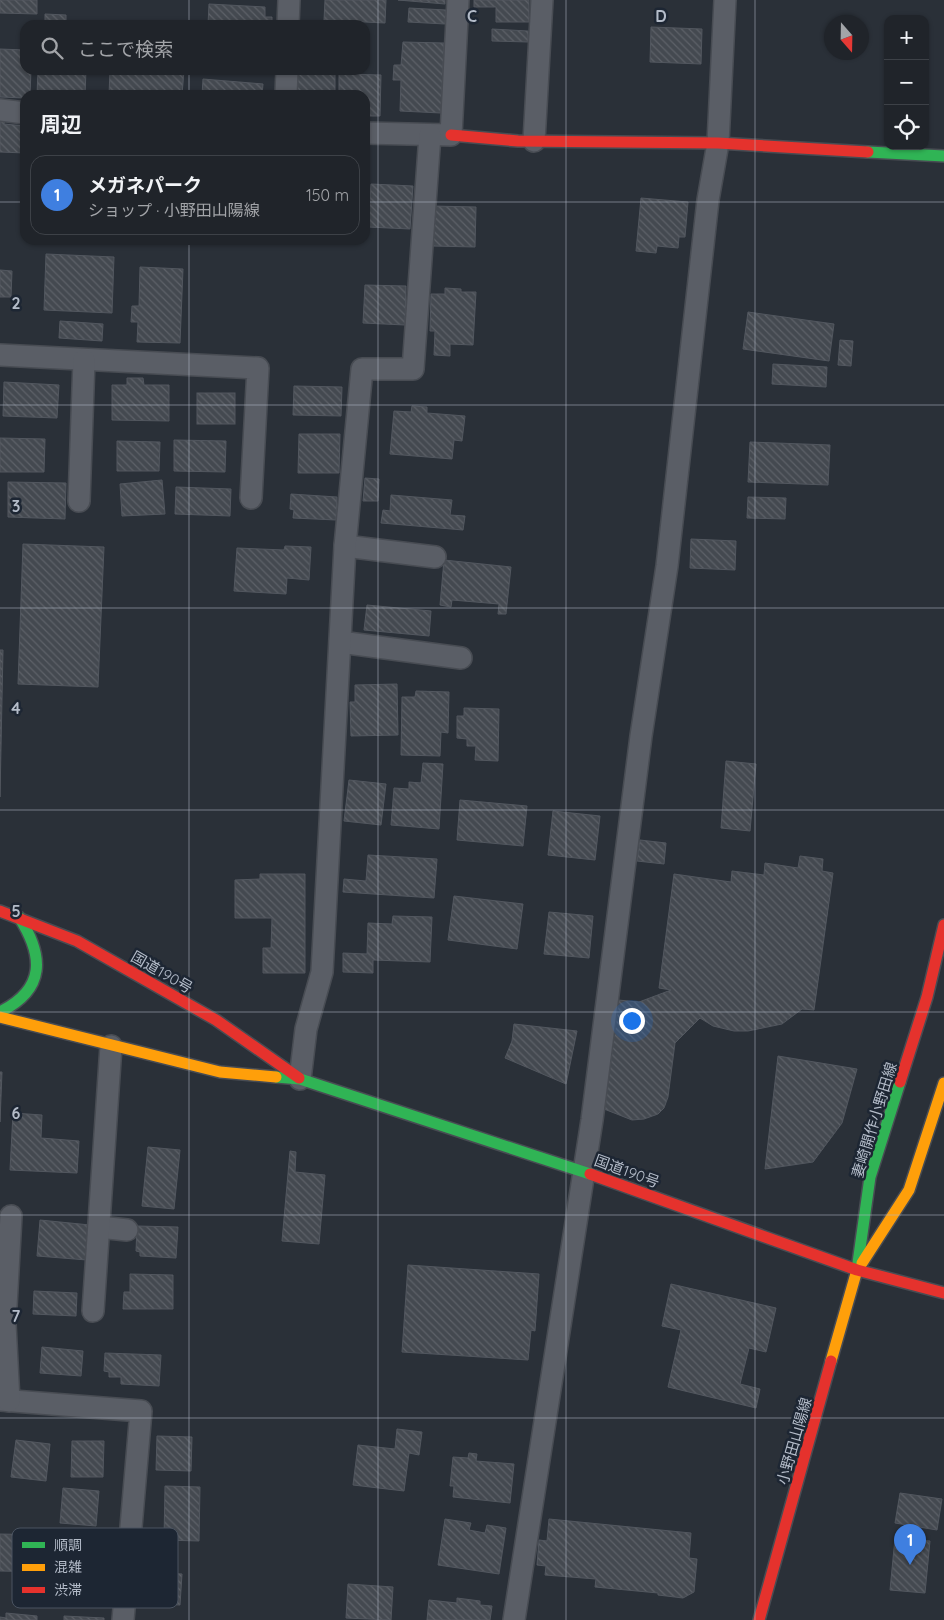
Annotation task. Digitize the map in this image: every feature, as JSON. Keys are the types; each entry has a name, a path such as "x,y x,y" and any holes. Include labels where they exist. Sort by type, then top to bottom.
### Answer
{"main road":[{"path":"451,136 534,141 718,143 944,156"},
{"name":"国道190号","path":"0,911 77,941 216,1020 300,1079"},
{"path":"0,1012 18,1002 28,992 35,973 36,953 30,935 19,917"},
{"name":"妻崎開作小野田線","path":"858,1270 870,1177 927,997 944,925"},
{"name":"国道190号","path":"0,1017 220,1072 300,1079 583,1171 858,1270 944,1293"},
{"path":"858,1270 909,1190 944,1083"},
{"name":"小野田山陽線","path":"759,1620 858,1270"}],"street":[{"path":"288,20 289,0"},
{"path":"370,133 451,136 458,0"},
{"path":"534,141 542,0"},
{"path":"514,1620 592,1120 641,736 667,566 708,200 718,143 725,0"},
{"path":"286,90 287,75"},
{"path":"0,110 20,112"},
{"path":"300,1079 306,1029 322,972 345,546 362,369 413,369 430,135"},
{"path":"0,355 258,368 251,498"},
{"path":"79,501 84,360"},
{"path":"345,546 435,556"},
{"path":"340,642 461,658"},
{"path":"93,1311 112,1046"},
{"path":"11,1216 5,1324 5,1401 141,1411 131,1528"},
{"path":"99,1227 127,1230"}],"building":[{"path":"0,0 37,0 37,14 0,13"},
{"path":"325,0 386,0 385,23 370,22 370,20 324,20"},
{"path":"398,0 445,0 445,4"},
{"path":"474,0 529,0 529,22 496,22 496,7 474,7"},
{"path":"209,4 265,7 265,17 272,17 272,20 208,20"},
{"path":"409,8 446,10 445,24 408,22"},
{"path":"45,14 66,15 66,20 45,20"},
{"path":"651,27 702,29 701,64 650,62"},
{"path":"492,29 528,31 528,42 492,41"},
{"path":"403,42 444,43 441,113 400,111 401,80 393,80 394,65 401,65"},
{"path":"0,49 20,50 20,75 31,75 30,90 20,90 20,98 0,97"},
{"path":"38,75 86,75 85,90 37,90"},
{"path":"110,75 184,75 182,90 109,90"},
{"path":"296,75 335,75 335,90 297,90"},
{"path":"339,75 381,75 380,116 370,116 370,90 339,90"},
{"path":"203,79 263,84 262,90 202,90"},
{"path":"0,119 5,119 4,124 20,126 20,153 0,152"},
{"path":"371,184 413,186 410,229 370,227"},
{"path":"641,198 688,202 685,237 679,237 678,248 657,246 656,253 636,251"},
{"path":"432,206 476,207 475,247 432,246"},
{"path":"46,254 114,257 112,313 44,310"},
{"path":"140,267 183,269 180,343 137,342 138,322 131,322 132,306 139,306"},
{"path":"0,270 12,271 11,297 0,297"},
{"path":"365,285 406,286 405,325 363,323"},
{"path":"445,288 461,289 461,292 476,292 473,345 450,344 450,356 434,355 435,331 430,331 431,294 445,294"},
{"path":"748,312 834,324 829,361 743,349"},
{"path":"60,321 103,324 102,341 59,338"},
{"path":"840,340 853,341 851,366 838,365"},
{"path":"773,364 827,367 826,387 772,384"},
{"path":"127,378 143,378 144,385 169,385 169,421 112,420 112,385 127,385"},
{"path":"4,382 59,385 57,418 3,416"},
{"path":"294,386 342,387 341,416 293,415"},
{"path":"197,393 235,393 235,424 197,424"},
{"path":"412,406 427,407 427,413 465,416 462,441 454,440 452,459 390,454 394,411 411,412"},
{"path":"299,434 340,434 339,473 298,473"},
{"path":"0,438 45,439 44,472 0,472"},
{"path":"174,440 226,441 225,472 174,471"},
{"path":"117,441 160,442 159,471 117,471"},
{"path":"750,442 830,445 828,485 748,482"},
{"path":"365,478 379,479 378,501 363,501"},
{"path":"162,480 165,514 122,516 120,484"},
{"path":"8,482 66,483 65,519 8,517"},
{"path":"176,487 231,489 230,516 175,514"},
{"path":"291,494 337,497 336,520 293,518 294,510 290,509"},
{"path":"391,495 452,500 450,515 465,516 463,530 381,523 383,510 390,511"},
{"path":"748,497 786,498 785,519 747,518"},
{"path":"691,539 736,541 735,570 690,568"},
{"path":"23,544 104,547 98,687 18,684"},
{"path":"285,546 311,547 309,580 287,578 286,594 234,591 237,548 284,550"},
{"path":"444,560 511,567 506,614 498,614 499,604 452,600 451,607 440,605"},
{"path":"367,605 431,611 429,636 364,630"},
{"path":"0,650 3,650 0,797"},
{"path":"397,684 398,735 351,736 350,702 355,702 355,685"},
{"path":"416,691 449,692 448,733 441,732 440,756 401,755 402,697 415,697"},
{"path":"464,708 499,709 498,761 475,760 476,746 467,746 467,739 457,738 457,716 464,716"},
{"path":"726,761 756,764 750,831 721,828"},
{"path":"423,763 443,764 439,829 391,825 394,788 409,789 409,782 421,783"},
{"path":"349,780 386,784 381,825 344,821"},
{"path":"460,800 527,806 523,846 457,840"},
{"path":"553,811 600,816 595,860 548,855"},
{"path":"640,840 666,843 664,864 637,861"},
{"path":"368,855 437,859 434,898 343,892 344,879 366,881"},
{"path":"800,856 823,859 822,871 833,873 814,1010 802,1009 782,1024 748,1031 734,1031 713,1026 700,1018 675,1043 668,1097 664,1108 658,1114 644,1119 632,1120 604,1109 618,1000 639,1002 671,990 659,988 674,874 731,882 732,871 764,875 765,863 798,868"},
{"path":"260,874 305,874 305,973 263,973 263,948 271,948 272,918 235,918 235,880 260,879"},
{"path":"454,896 523,904 517,949 448,940"},
{"path":"549,912 593,916 589,958 544,954"},
{"path":"393,916 432,917 430,962 373,960 373,973 343,972 343,953 367,954 368,923 392,924"},
{"path":"514,1024 577,1031 566,1084 505,1058 512,1041"},
{"path":"778,1056 857,1069 842,1123 813,1162 765,1169"},
{"path":"0,1072 2,1072 0,1122"},
{"path":"13,1113 42,1115 41,1138 79,1141 77,1173 10,1170"},
{"path":"148,1147 180,1150 174,1209 142,1206"},
{"path":"290,1151 296,1152 295,1172 325,1175 319,1244 282,1241"},
{"path":"40,1220 90,1225 87,1260 37,1256"},
{"path":"137,1226 178,1227 176,1258 140,1256 140,1252 136,1251"},
{"path":"408,1265 539,1274 535,1331 531,1330 528,1360 402,1352"},
{"path":"130,1274 173,1275 173,1309 123,1309 124,1292 130,1292"},
{"path":"671,1284 776,1308 766,1352 749,1348 740,1384 760,1389 756,1408 668,1387 681,1330 662,1326"},
{"path":"34,1291 77,1293 76,1316 33,1314"},
{"path":"42,1347 83,1351 81,1376 40,1373"},
{"path":"105,1353 161,1355 159,1386 121,1384 121,1377 109,1377 109,1372 104,1371"},
{"path":"397,1429 422,1432 419,1455 409,1453 404,1491 353,1485 358,1445 395,1449"},
{"path":"157,1436 192,1437 191,1471 156,1470"},
{"path":"16,1440 50,1444 46,1481 11,1477"},
{"path":"72,1441 104,1441 103,1477 71,1477"},
{"path":"469,1453 477,1454 476,1461 514,1464 510,1503 453,1497 454,1486 450,1486 453,1457 468,1458"},
{"path":"165,1486 200,1487 199,1541 178,1540 178,1528 164,1528"},
{"path":"63,1488 99,1491 96,1526 60,1523"},
{"path":"900,1493 942,1499 937,1530 895,1523"},
{"path":"445,1519 471,1523 469,1530 485,1533 487,1525 506,1528 499,1574 438,1565"},
{"path":"549,1519 691,1533 689,1558 697,1559 694,1592 683,1598 658,1595 658,1593 595,1587 596,1579 545,1575 546,1566 537,1565 539,1540 547,1541"},
{"path":"0,1534 12,1534 12,1571 0,1571"},
{"path":"895,1538 930,1541 925,1593 890,1590"},
{"path":"178,1574 182,1574 180,1605 178,1605"},
{"path":"348,1584 393,1587 391,1620 346,1618"},
{"path":"457,1598 480,1601 480,1605 492,1606 490,1620 427,1620 429,1600 457,1603"},
{"path":"6,1613 37,1616 37,1620 0,1620 0,1617 6,1618"},
{"path":"64,1616 104,1618 104,1620 64,1620"}],"traffic: fast":[{"path":"868,152 944,156"},
{"path":"0,1012 15,1003 26,993 33,982 36,971 33,945 19,917"},
{"path":"276,1077 300,1079 590,1174"},
{"path":"857,1270 870,1177 900,1082"}],"traffic: slow":[{"path":"0,1017 220,1072 276,1077"},
{"path":"862,1263 909,1190 944,1083"},
{"path":"831,1361 857,1270"}],"traffic: jam":[{"path":"451,135 518,141 718,143 868,152"},
{"path":"0,911 77,941 216,1020 299,1078"},
{"path":"900,1082 927,997 944,925"},
{"path":"590,1174 857,1270 944,1293"},
{"path":"759,1620 831,1361"}],"place":[{"name":"メガネパーク","path":"910,1565"}]}
